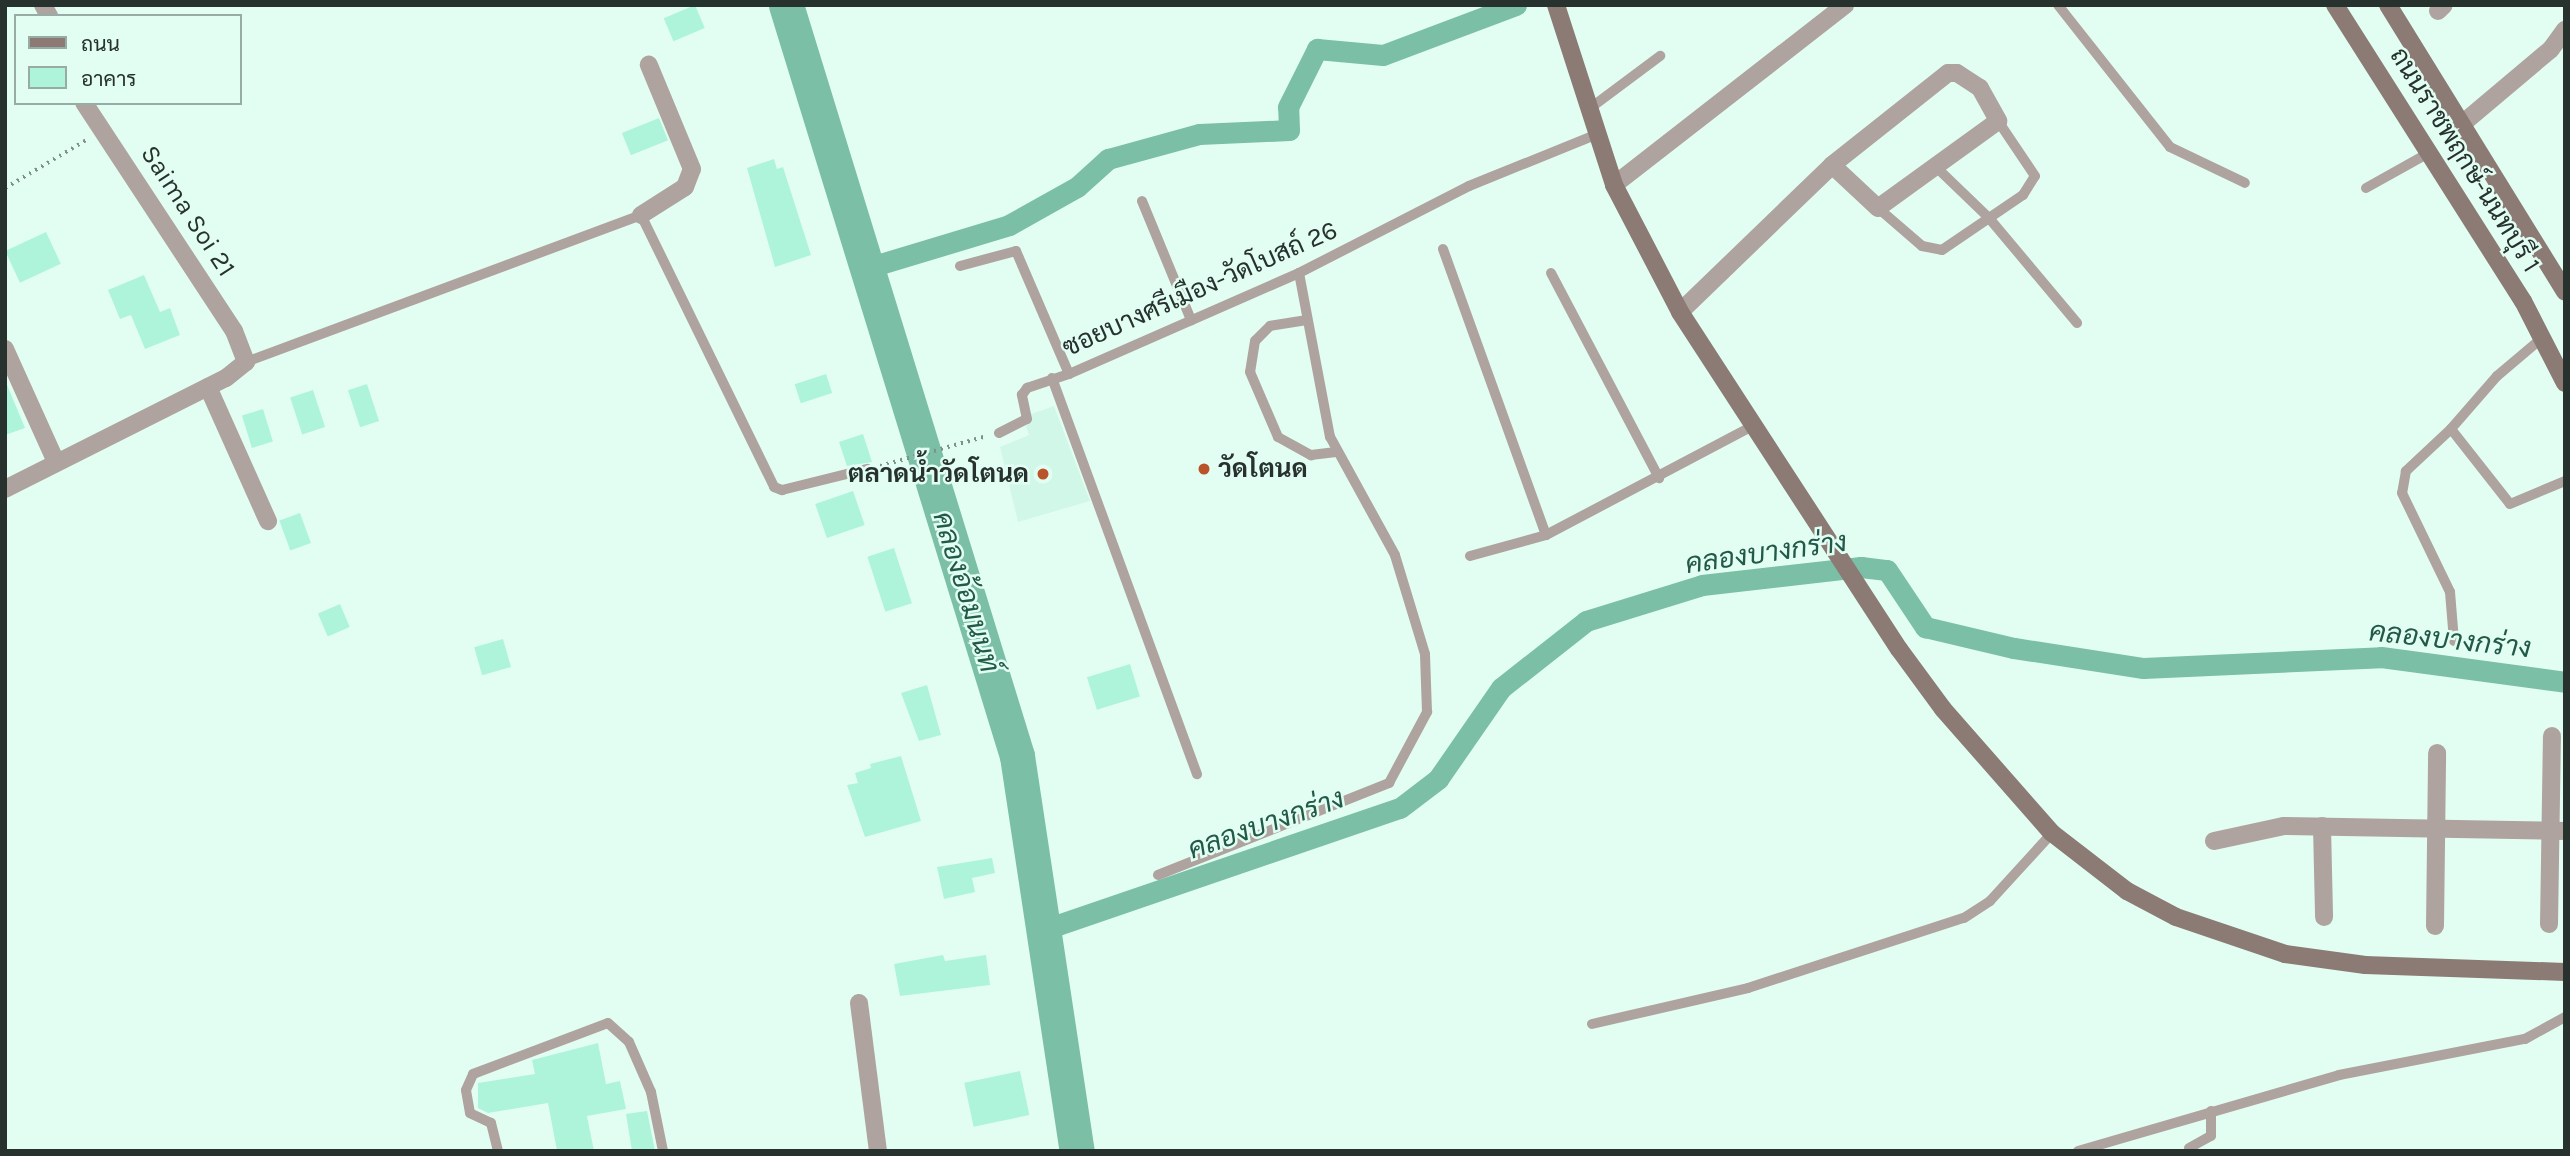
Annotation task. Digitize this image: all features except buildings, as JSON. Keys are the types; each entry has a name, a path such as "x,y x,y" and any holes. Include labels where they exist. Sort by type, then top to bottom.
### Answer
{"street":[{"path":"1556,5 1614,185 1680,312 1861,591 1943,709 2052,833 2127,891 2176,917 2285,954 2365,965 2565,972"},
{"path":"1614,185 1845,5"},
{"name":"ถนนราชพฤกษ์-นนทบุรี 1","path":"2335,5 2542,338 2565,383"},
{"name":"ถนนราชพฤกษ์-นนทบุรี 1","path":"2388,5 2565,292"},
{"path":"2462,124 2551,49 2565,30"},
{"path":"641,215 685,187 692,169 649,65"},
{"path":"1680,312 1832,165 1953,72 1980,88 1998,121 1878,208 1832,165"},
{"name":"Saima Soi 21","path":"88,117 123,156 245,356"},
{"path":"5,349 56,462"},
{"path":"5,489 208,387 245,356"},
{"path":"208,387 268,521"},
{"path":"2549,924 2557,831 2552,736"},
{"path":"2435,926 2437,753"},
{"path":"2214,841 2272,828 2322,826 2436,831 2557,831"},
{"path":"2322,826 2324,917"},
{"path":"859,1003 878,1151"}],"lane":[{"path":"2058,5 2170,146 2245,183"},
{"path":"1589,109 1660,56"},
{"path":"1878,208 1930,250 1953,245 2036,182 1998,121"},
{"name":"ซอยบางศรีเมือง-วัดโบสถ์ 26","path":"1197,774 1052,378 1069,374 1298,272 1469,186 1598,134"},
{"path":"2366,188 2429,153"},
{"path":"1935,166 1989,218 2077,323"},
{"path":"1142,201 1191,320"},
{"path":"245,356 641,215 774,487 782,490 867,469"},
{"path":"1443,249 1546,535"},
{"path":"960,266 1016,251 1069,374"},
{"path":"1158,876 1389,783 1427,712 1425,654 1395,555 1361,486 1336,452 1298,272"},
{"path":"1551,273 1659,478"},
{"path":"1307,320 1270,326 1255,341 1250,372 1278,437 1311,456 1336,452"},
{"path":"2454,641 2449,592 2402,493 2406,471 2451,429 2497,376 2542,338"},
{"path":"999,433 1027,419 1023,391 1052,378"},
{"path":"1469,556 1546,535 1659,478 1755,425"},
{"path":"2451,429 2510,504 2565,481"},
{"path":"1592,1024 1748,988 1964,918 1990,901 2052,833"},
{"path":"2078,1151 2339,1075 2525,1039 2565,1017"},
{"path":"498,1151 491,1124 470,1112 466,1090 472,1074 608,1023 629,1042 651,1092 663,1151"},
{"path":"2189,1148 2211,1136 2211,1111"}],"path":[{"path":"5,188 92,136 88,117"},
{"path":"867,469 999,433"}],"shaded area":[{"name":"ตลาดน้ำวัดโตนด","path":"1054,406 1090,501 1018,522 1000,447 1029,435 1023,417"}],"waterway":[{"name":"คลองอ้อมนนท์","path":"786,5 1017,756 1077,1151"},
{"path":"867,268 1009,225 1077,187 1108,159 1199,134 1289,130 1288,107 1317,49 1383,55 1516,5"},
{"name":"คลองบางกร่าง","path":"1043,930 1400,808 1438,779 1501,688 1586,621 1702,585 1861,567 1887,570 1925,627 2014,648 2143,668 2381,657 2565,682"}],"place":[{"name":"วัดโตนด","path":"1204,469"},
{"name":"ตลาดน้ำวัดโตนด","path":"1043,474"}]}
